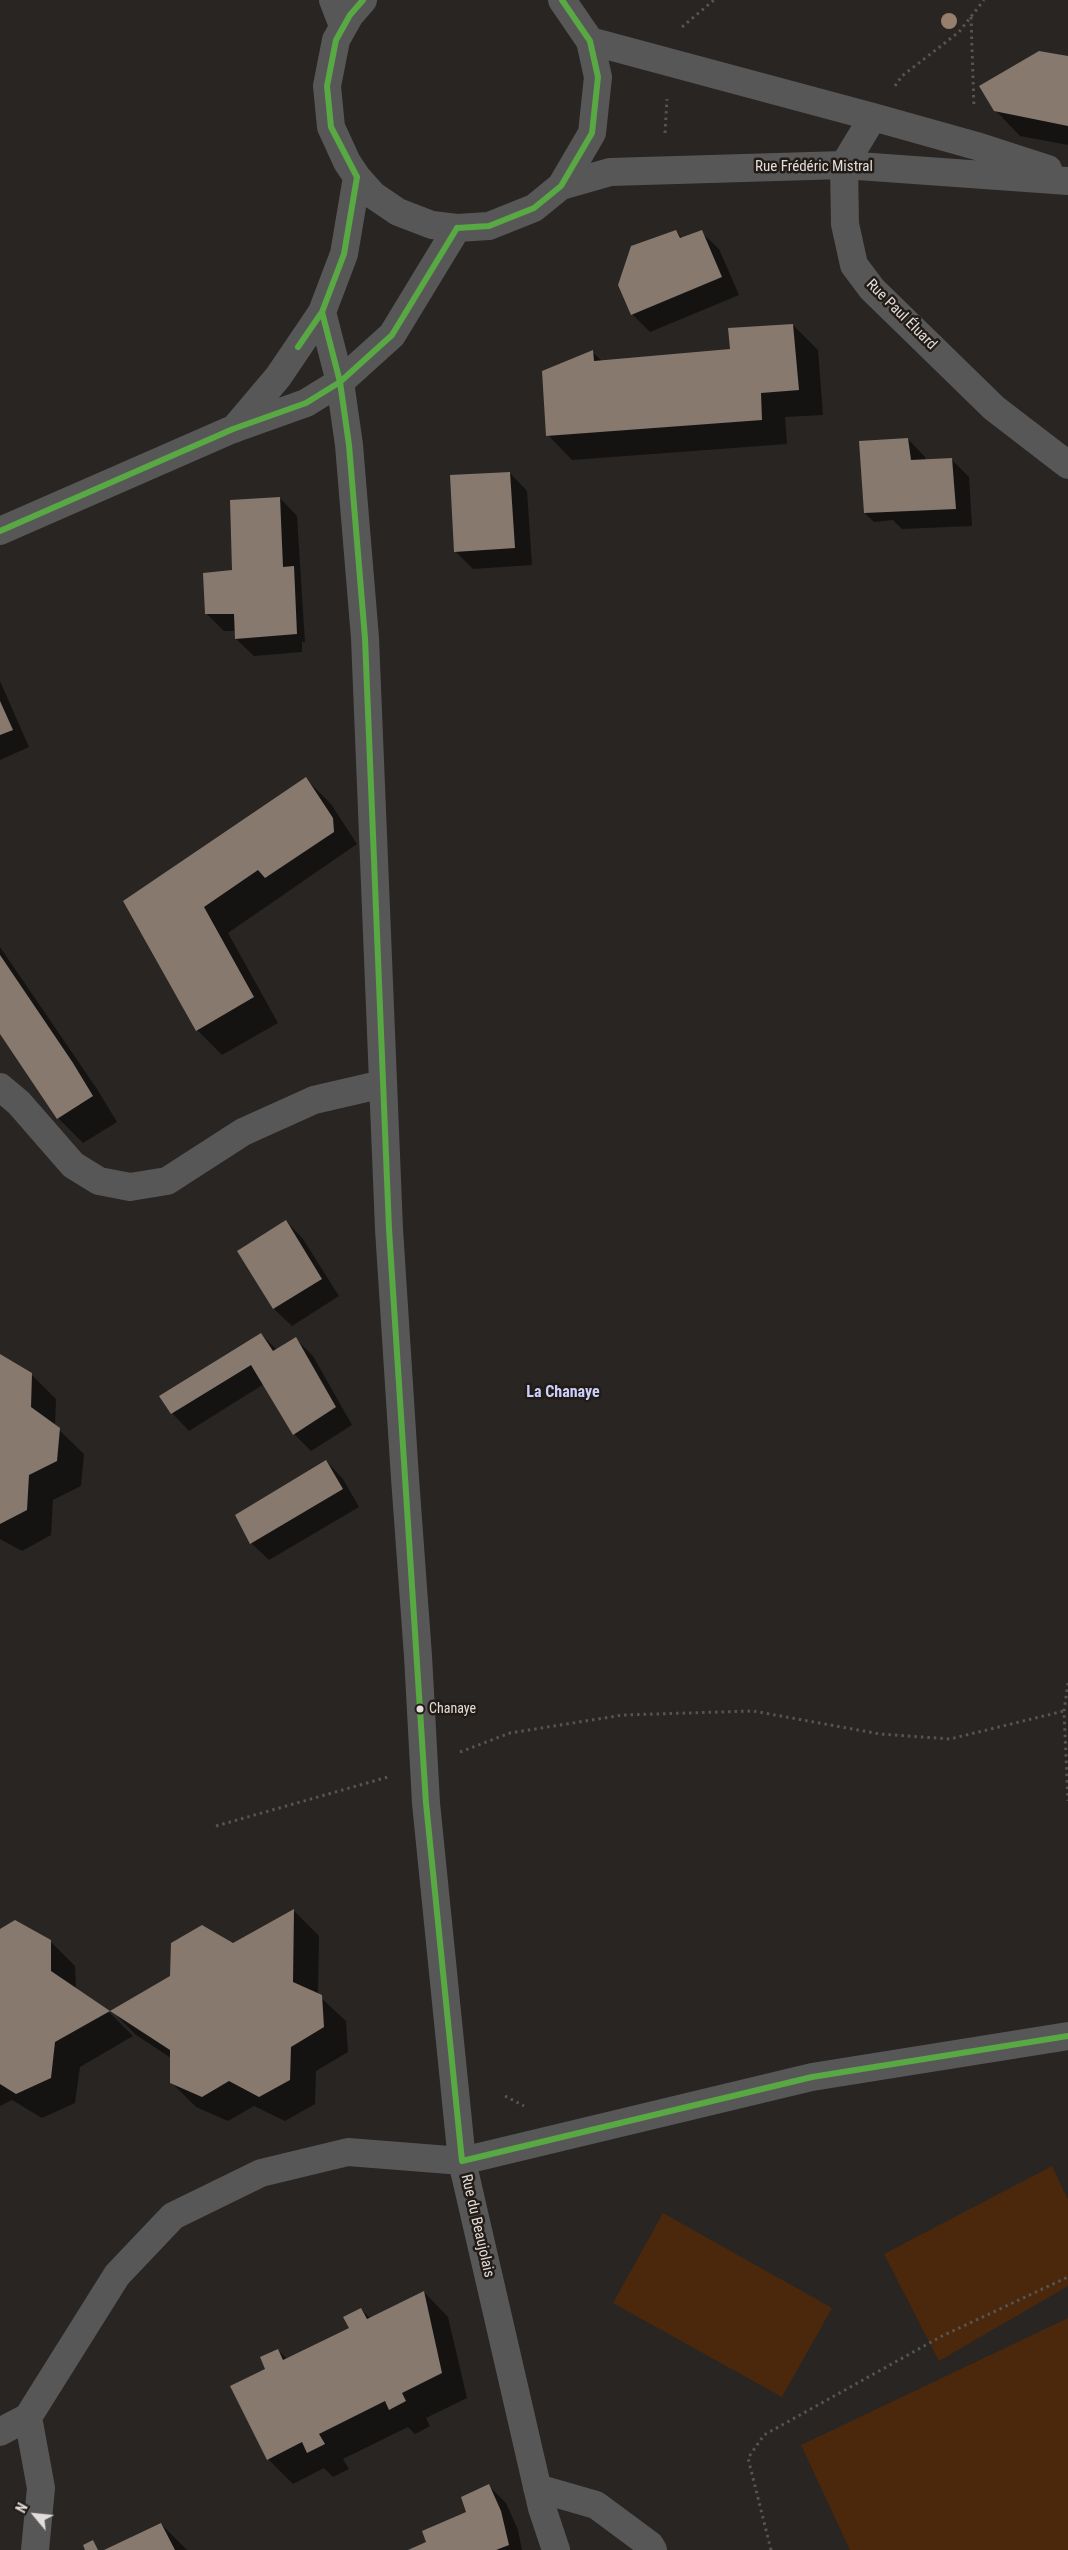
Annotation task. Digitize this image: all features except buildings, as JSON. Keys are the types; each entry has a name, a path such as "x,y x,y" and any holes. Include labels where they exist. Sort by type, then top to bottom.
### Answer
{"street":[{"path":"333,0 343,26"},
{"path":"363,0 343,26 336,40 326,86 331,127 357,178 373,195 398,212 432,225 457,228 489,226 534,208 561,186 592,133 598,77 590,41 562,0"},
{"path":"590,41 980,147 1068,176"},
{"path":"844,165 873,117"},
{"name":"Rue Frédéric Mistral","path":"561,186 610,172 844,165 1068,181"},
{"name":"Rue Paul Éluard","path":"844,165 845,224 854,265 872,289 994,408 1068,465"},
{"path":"233,429 278,377 322,312 344,254 357,178"},
{"path":"0,531 233,429 306,402 340,382 392,334 457,228"},
{"name":"Rue du Beaujolais","path":"322,312 340,382 349,445 364,638 391,1259 418,1656 423,1767 462,2160 537,2488 556,2550"},
{"path":"0,1087 19,1103 73,1165 99,1181 130,1187 167,1180 243,1132 314,1100 383,1084"},
{"path":"0,2432 28,2417 117,2275 173,2216 261,2173 348,2152 462,2160 812,2078 1068,2036"},
{"path":"28,2417 41,2488 35,2550"},
{"path":"537,2488 596,2505 650,2545 653,2550"}],"path":[{"path":"873,117 902,76 960,32 984,0"},
{"path":"971,17 974,113"},
{"path":"1068,1683 1064,1711 1068,1801"},
{"path":"216,1826 423,1767 510,1733 623,1715 753,1712 880,1734 950,1739 1064,1711"},
{"path":"771,2550 748,2458 764,2435 942,2336 1068,2277"}],"shaded area":[{"path":"1052,2166 1068,2200 1068,2286 939,2361 884,2254"},
{"path":"663,2213 832,2308 782,2397 613,2303"},
{"path":"1068,2318 1068,2550 850,2550 801,2445"}],"transit line":[{"path":"357,177 331,127 327,86 336,40 350,15 363,0"},
{"path":"457,228 489,226 534,208 561,186 592,133 598,77 590,41 562,0"},
{"path":"298,347 322,312 344,254 357,177"},
{"path":"0,531 233,429 306,403 340,382 392,335 457,228"},
{"path":"322,312 340,382 349,445 365,638 389,1229 426,1803 462,2161"},
{"path":"462,2161 812,2077 1068,2036"}],"place":[{"name":"Chanaye","path":"420,1709"}],"district":[{"name":"La Chanaye","path":"563,1393"}]}
